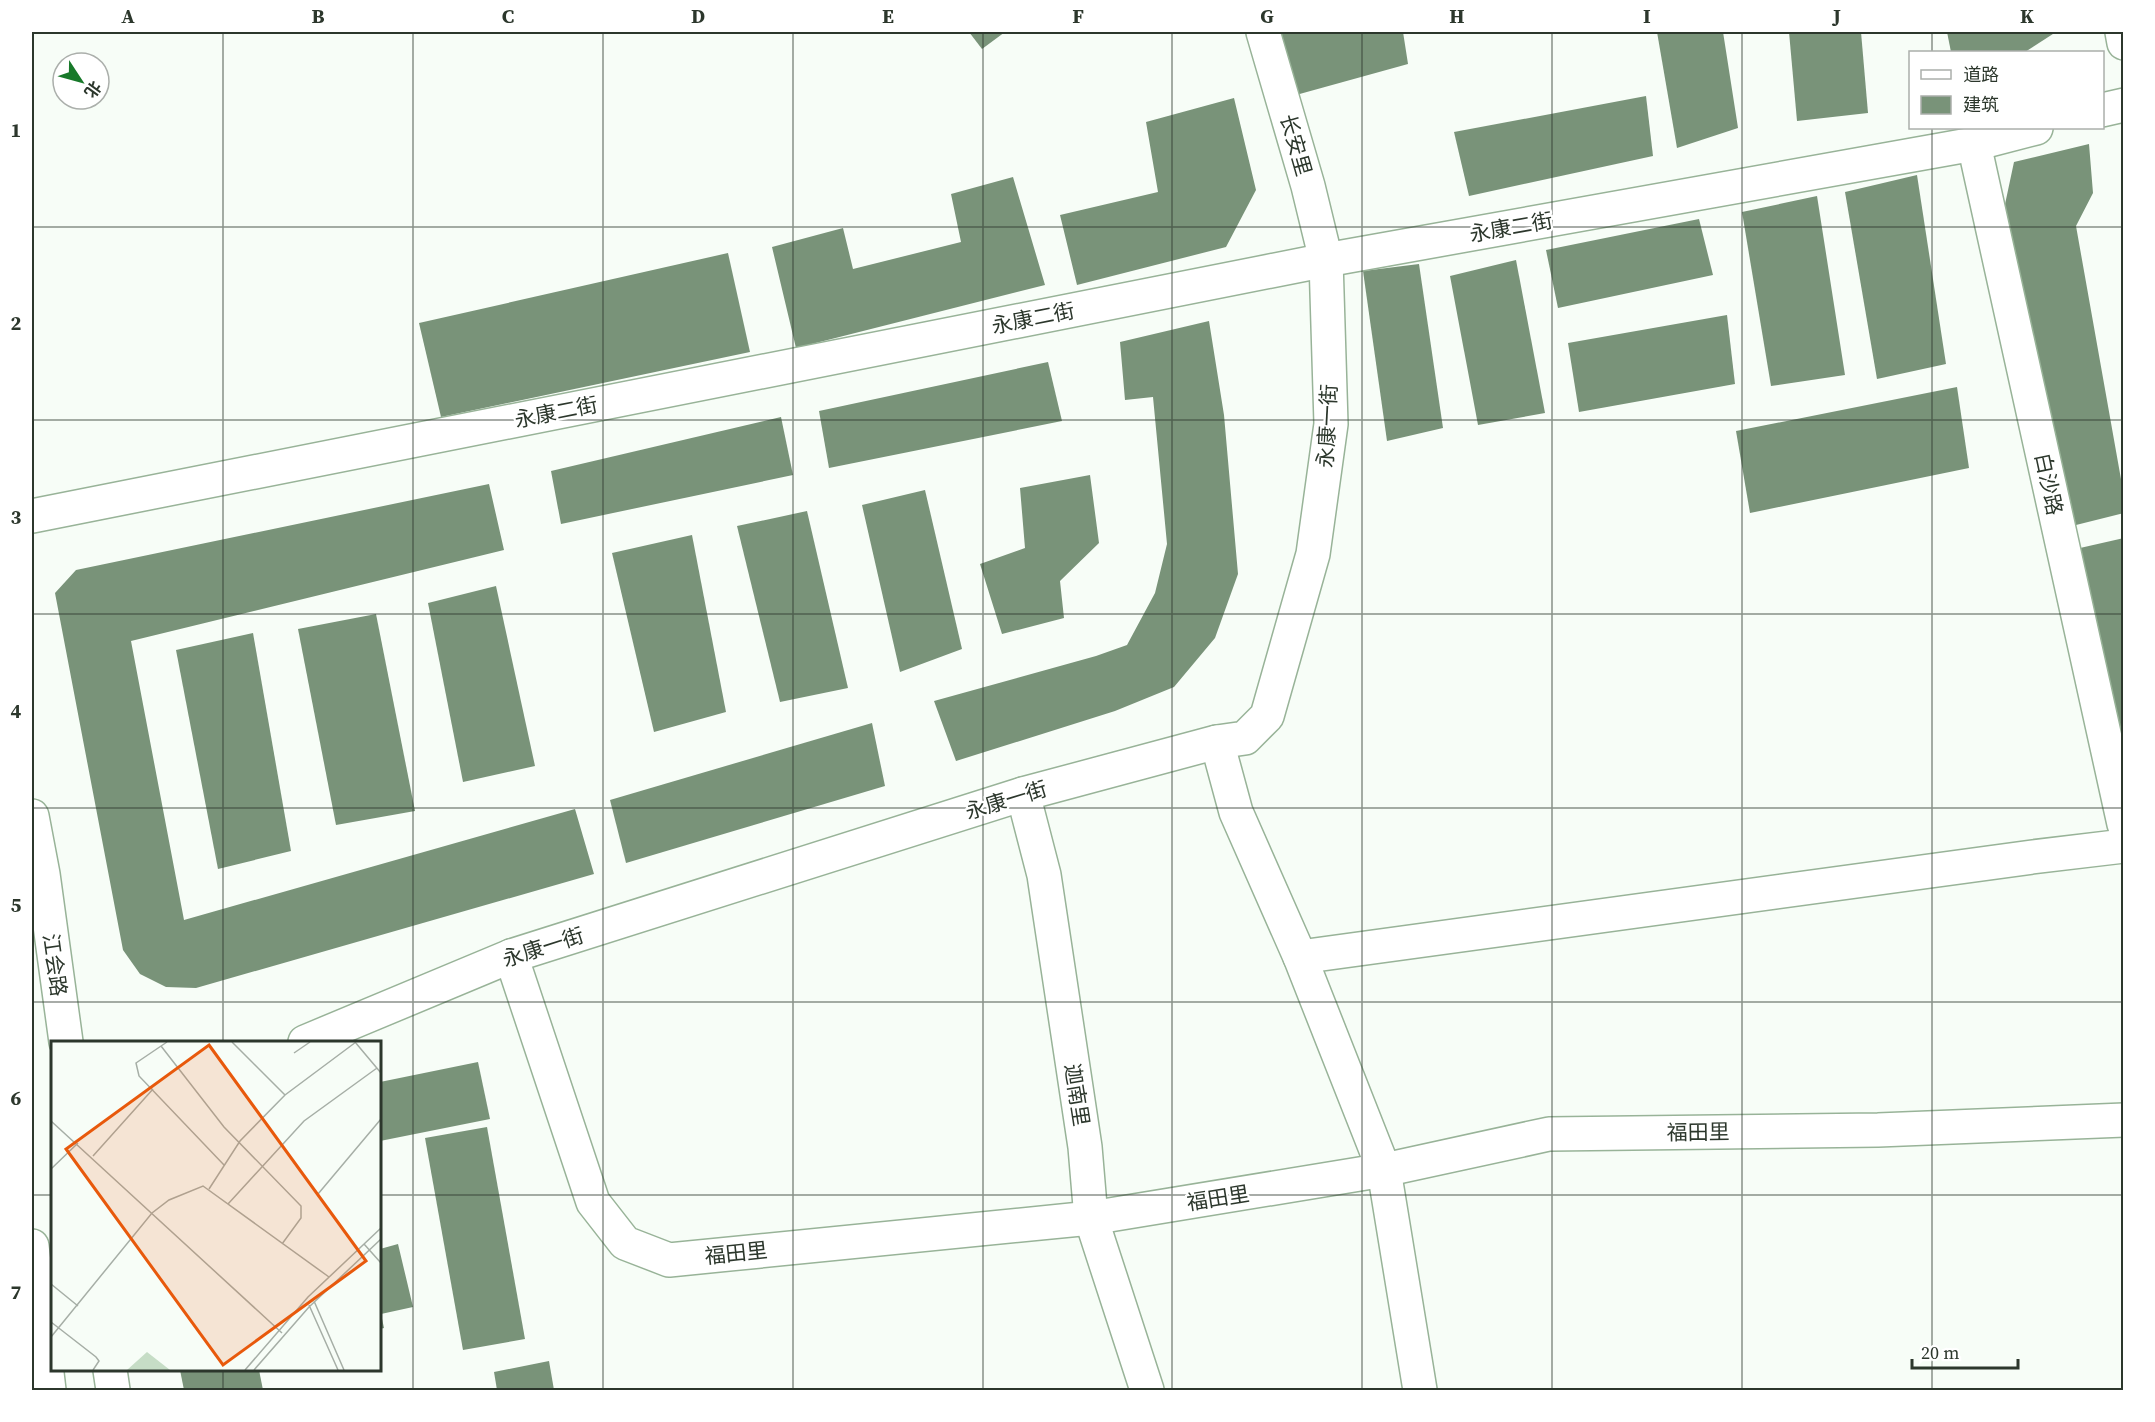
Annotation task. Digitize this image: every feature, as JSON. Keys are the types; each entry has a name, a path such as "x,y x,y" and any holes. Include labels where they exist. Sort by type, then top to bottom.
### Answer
{"street":[{"name":"长安里","path":"1263,32 1308,186 1326,260"},
{"path":"2122,32 2124,43"},
{"path":"2104,110 2124,105"},
{"name":"永康二街","path":"32,516 1326,260 1974,144 2032,129"},
{"name":"白沙路","path":"1974,144 2124,824"},
{"name":"永康一街","path":"307,1041 511,956 1023,794 1217,742 1245,738 1267,716 1313,554 1331,424 1326,260"},
{"path":"1217,742 1236,812 1300,957 1384,1170 1419,1390"},
{"name":"迦南里","path":"1023,794 1044,875 1085,1147 1091,1218 1147,1390"},
{"name":"江会路","path":"32,816 35,874 66,1041"},
{"path":"1300,957 2124,846"},
{"name":"福田里","path":"511,956 593,1202 625,1243 669,1260 1091,1218 1384,1170 1549,1134 1878,1130 2124,1120"},
{"path":"32,1246 49,1390"},
{"path":"110,1371 113,1390"}],"building":[{"path":"969,32 1005,32 982,49"},
{"path":"1279,32 1403,32 1408,64 1296,95"},
{"path":"1657,32 1723,32 1738,128 1677,148"},
{"path":"1789,32 1861,32 1868,113 1797,121"},
{"path":"1947,32 2056,32 2027,51 1951,51"},
{"path":"1646,96 1653,156 1469,196 1454,132"},
{"path":"1234,98 1256,190 1226,247 1077,285 1060,215 1158,192 1146,122"},
{"path":"2089,144 2093,193 2076,226 2124,496 2124,513 2072,526 2004,209 2014,162"},
{"path":"1917,175 1946,364 1877,379 1845,192"},
{"path":"1013,177 1045,285 796,348 772,247 843,228 853,269 961,242 951,194"},
{"path":"1817,196 1845,375 1771,386 1742,212"},
{"path":"1699,219 1713,275 1558,308 1546,250"},
{"path":"728,253 750,352 441,417 419,323"},
{"path":"1516,260 1545,413 1478,425 1450,276"},
{"path":"1419,264 1443,428 1387,441 1363,271"},
{"path":"1727,315 1735,384 1579,412 1568,343"},
{"path":"1209,321 1224,415 1238,574 1215,638 1174,687 1115,711 956,761 934,701 1096,656 1127,645 1155,593 1167,544 1153,397 1125,400 1120,342"},
{"path":"1048,362 1062,421 829,468 819,411"},
{"path":"1957,387 1969,468 1750,513 1736,431"},
{"path":"781,417 793,475 561,524 551,471"},
{"path":"1090,475 1099,543 1060,581 1064,618 1002,634 980,564 1025,548 1020,488"},
{"path":"489,484 504,550 131,641 184,920 575,809 594,874 196,988 166,987 140,974 123,950 55,593 76,570"},
{"path":"925,490 962,649 900,672 862,505"},
{"path":"807,511 848,688 780,702 737,526"},
{"path":"692,535 726,712 654,732 612,553"},
{"path":"2124,538 2124,744 2123,744 2080,548"},
{"path":"496,586 535,766 463,782 428,603"},
{"path":"376,614 415,811 336,825 298,629"},
{"path":"253,633 291,851 218,869 176,650"},
{"path":"872,723 885,786 626,863 610,800"},
{"path":"478,1062 490,1119 381,1141 381,1082"},
{"path":"487,1127 525,1339 463,1350 425,1138"},
{"path":"398,1244 413,1307 381,1314 381,1249"},
{"path":"549,1361 554,1390 497,1390 494,1372"},
{"path":"180,1371 259,1371 263,1390 184,1390"}]}
